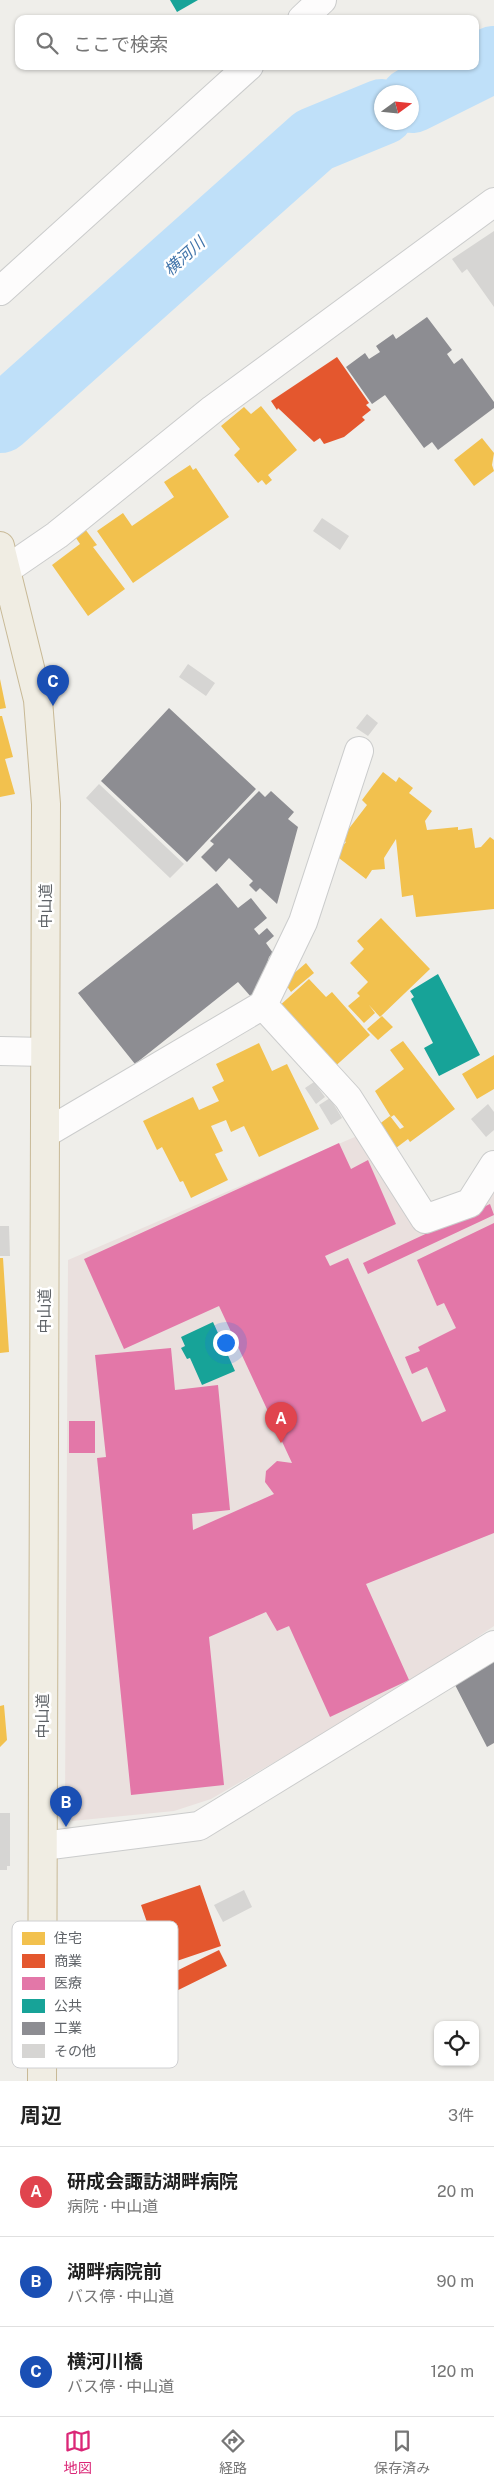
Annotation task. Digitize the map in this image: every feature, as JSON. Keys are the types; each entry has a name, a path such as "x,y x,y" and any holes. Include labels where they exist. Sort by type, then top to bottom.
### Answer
{"highway":[{"name":"中山道","path":"2,566 38,700 46,804 43,1921"},
{"name":"中山道","path":"42,2068 42,2081"}],"street":[{"path":"306,15 322,0"},
{"path":"0,291 245,70"},
{"path":"2,566 57,535 213,409 494,202"},
{"path":"46,1133 263,1005 303,922 359,751"},
{"path":"263,1005 348,1098 425,1219 470,1203 494,1165"},
{"path":"0,1051 46,1052"},
{"path":"43,1846 199,1826 494,1644"}],"shaded area":[{"path":"357,1136 419,1229 494,1182 494,1626 394,1693 211,1799 174,1811 72,1821 65,1805 68,1260"}],"building: 住宅":[{"path":"261,406 297,450 268,475 272,480 266,485 262,480 258,483 234,455 240,449 221,426 244,407 251,414"},
{"path":"482,438 494,453 492,465 494,471 474,486 454,460"},
{"path":"190,465 193,470 196,468 229,517 133,583 97,531 123,513 132,526 174,497 164,482"},
{"path":"82,525 97,545 93,547 125,589 88,616 52,565 80,544 72,532"},
{"path":"0,679 6,708 0,709"},
{"path":"0,716 2,716 13,757 5,759 15,794 0,797"},
{"path":"383,772 396,782 399,777 413,788 409,793 432,811 425,821 427,830 458,827 458,830 472,828 475,848 481,847 490,837 494,840 494,909 416,917 413,895 402,897 396,839 384,858 385,869 372,870 366,879 335,855 346,842 341,839 367,805 362,800"},
{"path":"381,918 430,969 380,1017 369,1005 375,1013 364,1023 348,1006 360,996 357,993 368,982 350,963 364,949 357,941"},
{"path":"306,963 314,973 291,992 284,982"},
{"path":"309,979 326,997 332,992 370,1035 331,1070 277,1008"},
{"path":"382,1016 393,1027 378,1040 367,1029"},
{"path":"403,1041 455,1109 410,1142 408,1139 392,1151 374,1128 390,1116 400,1129 404,1127 394,1115 391,1117 375,1091 404,1069 390,1050"},
{"path":"259,1043 272,1071 287,1064 319,1129 259,1157 244,1126 231,1132 226,1120 211,1126 223,1151 215,1154 228,1180 191,1198 183,1181 180,1182 162,1147 157,1150 143,1121 193,1097 199,1110 219,1101 212,1087 224,1081 216,1064"},
{"path":"494,1055 494,1089 477,1099 462,1074"},
{"path":"0,1258 3,1258 9,1352 0,1353"},
{"path":"4,1705 7,1740 0,1747 0,1706"}],"building: 商業":[{"path":"337,357 369,403 366,405 371,410 362,417 365,420 344,437 324,444 320,438 314,442 278,408 277,410 271,401"},
{"path":"200,1885 221,1946 178,1961 178,1921 147,1921 141,1905"},
{"path":"219,1950 227,1966 178,1990 178,1970"}],"building: 医療":[{"path":"339,1143 351,1169 368,1160 396,1224 325,1256 330,1266 348,1258 422,1422 446,1411 427,1367 412,1374 405,1357 420,1351 418,1347 456,1328 444,1303 437,1306 417,1260 494,1223 494,1533 366,1584 409,1680 330,1717 289,1626 277,1631 266,1612 209,1637 224,1785 131,1795 97,1458 106,1457 95,1355 171,1348 175,1390 218,1385 230,1510 192,1514 193,1530 274,1494 265,1482 266,1471 277,1461 292,1463 219,1306 124,1349 84,1259"},
{"path":"490,1204 494,1215 368,1274 363,1263"},
{"path":"69,1421 95,1421 95,1453 69,1453"}],"building: 公共":[{"path":"170,0 198,0 177,12"},
{"path":"438,974 480,1055 439,1076 424,1048 433,1043 411,999 414,997 410,991"},
{"path":"213,1322 235,1371 202,1385 190,1358 187,1359 181,1348 185,1346 181,1337"}],"building: 工業":[{"path":"427,317 452,350 447,354 454,364 462,358 494,402 494,408 438,450 432,442 424,448 385,395 372,404 346,367 365,353 369,359 380,352 376,346 393,334 396,339"},
{"path":"169,708 256,789 187,862 101,781"},
{"path":"259,791 265,797 271,791 294,812 288,819 298,827 277,904 260,888 256,892 249,885 253,881 229,858 216,872 201,857 214,844 210,841"},
{"path":"217,883 238,908 251,898 267,918 254,929 259,935 267,928 274,936 266,943 273,953 269,957 259,992 252,998 238,982 135,1064 78,993"},
{"path":"494,1660 494,1743 487,1747 453,1681"}],"building: その他":[{"path":"494,231 494,307 467,269 462,273 452,259"},
{"path":"322,518 349,536 340,550 313,531"},
{"path":"188,664 215,683 206,696 179,677"},
{"path":"367,714 378,723 368,736 356,728"},
{"path":"99,784 184,864 170,878 86,798"},
{"path":"314,1082 325,1097 316,1104 305,1088"},
{"path":"330,1098 342,1118 331,1125 319,1105"},
{"path":"488,1104 494,1112 494,1130 486,1137 471,1119"},
{"path":"0,1226 9,1226 10,1256 0,1256"},
{"path":"0,1813 10,1813 10,1866 7,1866 7,1870 0,1870"},
{"path":"244,1890 252,1907 223,1922 214,1905"}],"waterway":[{"name":"横河川","path":"479,66 494,59"},
{"name":"横河川","path":"419,96 472,70"},
{"name":"横河川","path":"0,420 314,140 374,115"}],"place":[{"name":"横河川橋","path":"53,706"},
{"name":"研成会諏訪湖畔病院","path":"281,1443"},
{"name":"湖畔病院前","path":"66,1827"}]}
